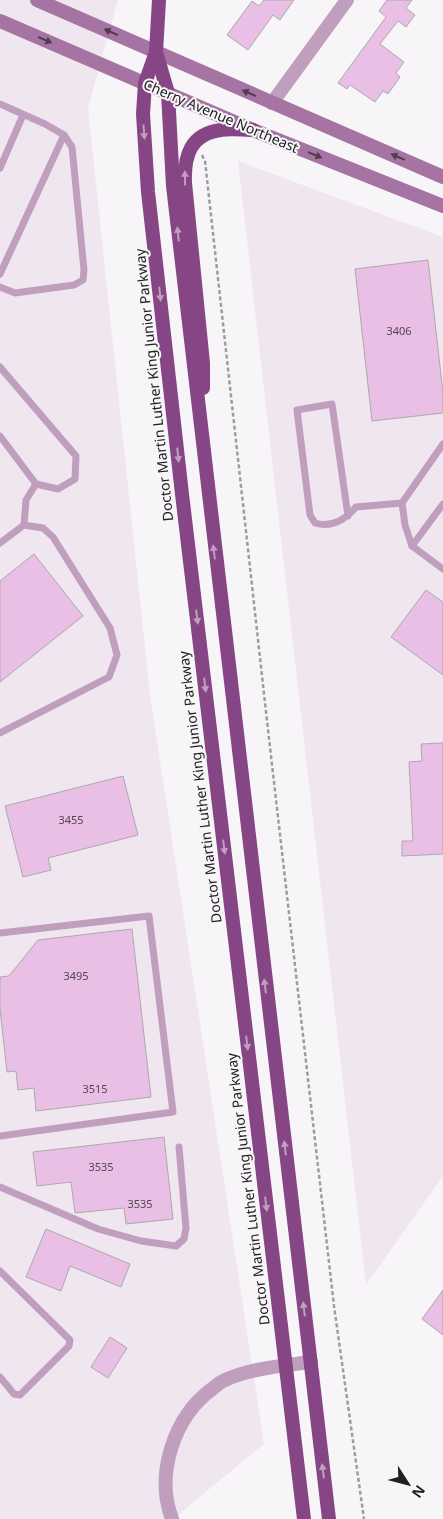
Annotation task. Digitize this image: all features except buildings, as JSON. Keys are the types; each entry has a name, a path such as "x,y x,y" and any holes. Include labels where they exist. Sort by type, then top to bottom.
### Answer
{"highway":[{"name":"Doctor Martin Luther King Junior Parkway","path":"159,0 156,52 145,83 143,114 150,211 304,1519"},
{"name":"Doctor Martin Luther King Junior Parkway","path":"156,52 168,93 172,186 329,1519"},
{"path":"205,471 203,363 184,183 186,158 193,144 205,136 221,130 253,130"}],"main road":[{"path":"37,0 443,177"},
{"name":"Cherry Avenue Northeast","path":"0,21 253,130 443,206"}],"street":[{"path":"272,103 347,0"},
{"path":"172,1519 167,1495 170,1451 180,1427 191,1408 223,1381 264,1368 311,1362"}],"lane":[{"path":"0,104 45,124 64,135 72,147 84,270 83,280 74,285 15,293 0,287"},
{"path":"0,168 23,115"},
{"path":"0,274 64,135"},
{"path":"0,367 76,456 75,479 58,489 36,484 0,436"},
{"path":"348,516 332,404 297,410 310,515 315,523 324,526 340,521 348,516 356,508 402,502"},
{"path":"443,444 402,502 405,524 412,546 443,569"},
{"path":"24,525 26,500 36,484"},
{"path":"412,546 443,504"},
{"path":"0,543 24,525 43,528 53,537 110,628 117,655 109,677 0,734"},
{"path":"0,933 150,916 172,1112 0,1136"},
{"path":"0,1188 98,1230 141,1242 176,1246 184,1239 186,1228 179,1147"},
{"path":"0,1271 70,1340 69,1346 20,1395 14,1394 0,1377"}],"path":[{"path":"202,155 205,161 210,202 236,449 331,1276 364,1519"}],"shaded area":[{"path":"0,0 118,0 88,108 150,695 264,1444 173,1519 0,1519"},
{"path":"238,161 443,237 443,1176 366,1285"}]}
